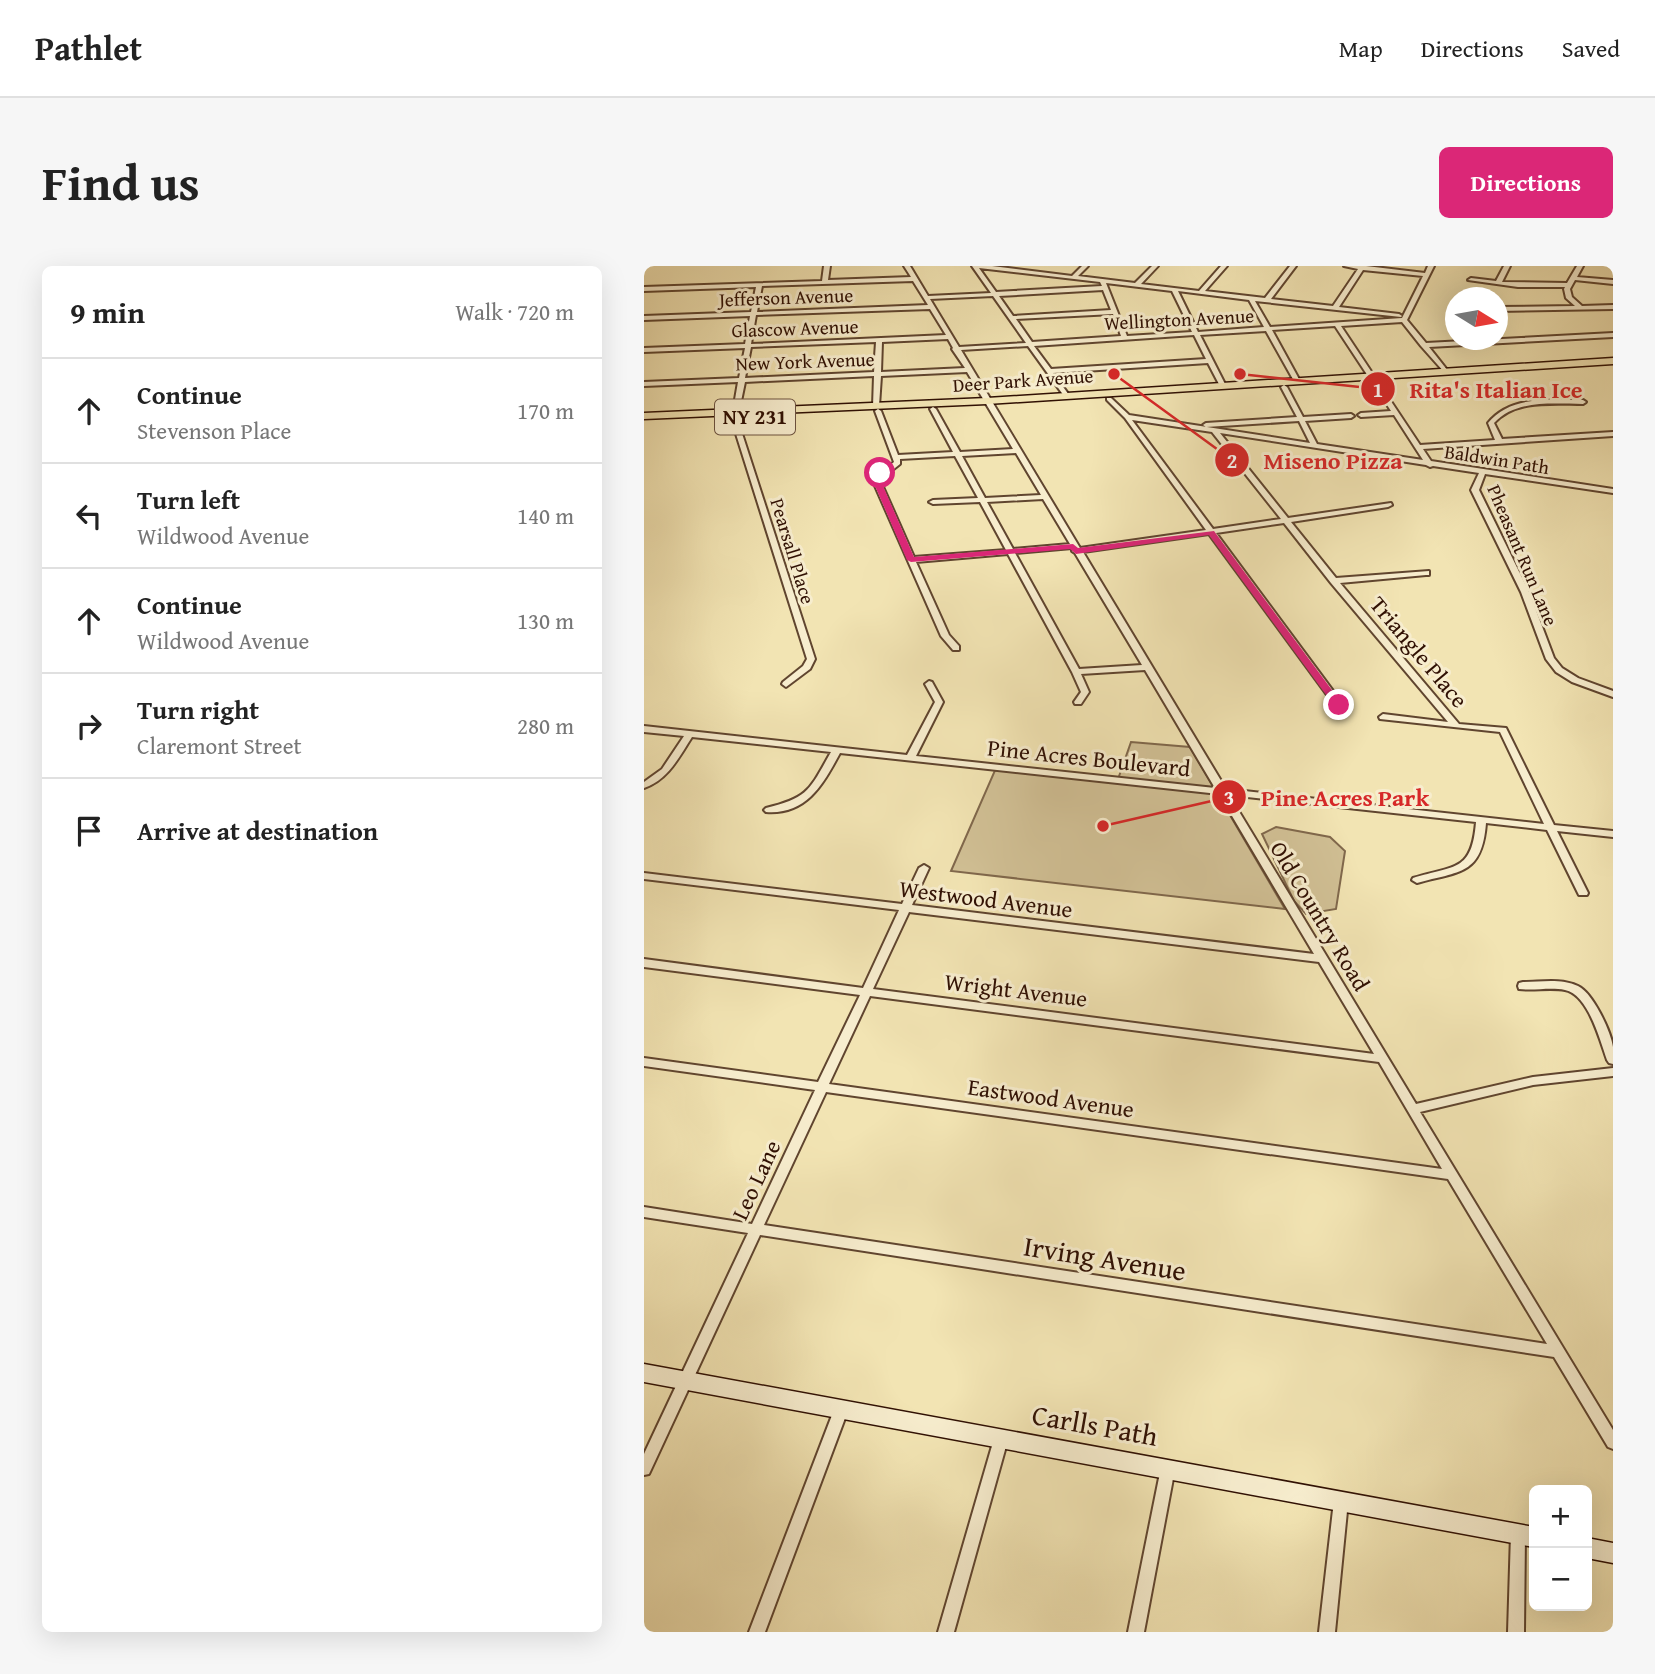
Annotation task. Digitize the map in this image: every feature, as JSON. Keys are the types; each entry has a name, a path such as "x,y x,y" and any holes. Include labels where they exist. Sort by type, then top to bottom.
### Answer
{"main road":[{"name":"Deer Park Avenue","path":"644,422 735,415 1109,399 1284,387 1445,371 1613,361"},
{"name":"Deer Park Avenue","path":"877,409 933,409 1066,395 1297,381 1613,367"},
{"name":"Deer Park Avenue","path":"644,415 735,415"}],"street":[{"path":"825,282 827,266"},
{"name":"Old Country Road","path":"906,266 1613,1443"},
{"path":"976,266 1013,268 1103,284"},
{"path":"976,266 1066,395"},
{"path":"1073,278 1085,266"},
{"path":"1136,285 1154,266"},
{"path":"1200,293 1224,266"},
{"path":"1267,300 1293,266"},
{"path":"1347,266 1425,275"},
{"path":"1405,319 1431,266"},
{"path":"1498,283 1507,266"},
{"path":"1580,266 1568,285 1569,298 1581,308"},
{"path":"1335,308 1363,267"},
{"path":"644,289 913,278"},
{"path":"1572,278 1613,282"},
{"path":"1471,280 1568,285"},
{"path":"1103,284 1125,338"},
{"path":"925,298 1103,284 1136,285 1335,308 1405,319 1445,371"},
{"path":"735,415 759,285"},
{"path":"1174,289 1223,386"},
{"path":"1251,298 1297,381"},
{"name":"Jefferson Avenue","path":"644,318 930,307"},
{"path":"1508,309 1613,307"},
{"path":"1011,318 1114,312"},
{"name":"Wellington Avenue","path":"955,349 1405,319"},
{"path":"1337,325 1430,465"},
{"path":"1423,345 1612,336"},
{"name":"Glascow Avenue","path":"644,350 947,337"},
{"path":"879,340 877,409 898,457 898,463 876,479 945,636 956,648"},
{"path":"1048,371 1210,361"},
{"name":"New York Avenue","path":"644,384 967,370"},
{"path":"1284,387 1315,446"},
{"path":"1109,399 1127,417 1339,705"},
{"path":"1499,441 1491,423 1503,412 1524,405 1583,402"},
{"path":"933,409 1076,672 1085,692 1078,702"},
{"path":"1362,415 1396,413"},
{"name":"Pearsall Place","path":"735,415 811,659 807,667 786,684"},
{"path":"1185,426 1351,416"},
{"name":"Baldwin Path","path":"1127,417 1482,474 1613,491"},
{"name":"Triangle Place","path":"1215,431 1334,581 1456,726"},
{"path":"1420,447 1613,434"},
{"path":"898,457 1018,451"},
{"name":"Pheasant Run Lane","path":"1482,474 1475,490 1525,592 1550,659 1559,670 1575,680 1613,694"},
{"path":"933,502 1045,497"},
{"path":"911,560 1010,550 1074,549 1211,533 1388,505"},
{"name":"Triangle Place","path":"1334,581 1426,573"},
{"path":"1076,672 1147,667"},
{"path":"910,758 939,702 929,684"},
{"name":"Triangle Place","path":"1383,718 1456,726"},
{"path":"1456,726 1503,730 1554,828 1583,893"},
{"name":"Pine Acres Boulevard","path":"644,729 1613,834"},
{"path":"644,785 655,782 663,774 690,734"},
{"path":"769,810 789,808 810,797 837,750"},
{"path":"1417,880 1473,862 1479,853 1481,820"},
{"name":"Leo Lane","path":"644,1469 924,868"},
{"name":"Westwood Avenue","path":"644,876 1323,959"},
{"name":"Wright Avenue","path":"644,962 1383,1059"},
{"path":"1523,986 1560,985 1577,989 1587,999 1613,1060"},
{"name":"Eastwood Avenue","path":"644,1062 1453,1175"},
{"path":"1413,1109 1533,1081 1613,1072"},
{"name":"Irving Avenue","path":"644,1212 1559,1352"},
{"name":"Carlls Path","path":"644,1373 1526,1536"},
{"path":"757,1632 841,1410"},
{"path":"946,1632 1001,1439"},
{"path":"1136,1632 1167,1468"},
{"path":"1327,1632 1341,1501"},
{"path":"1516,1632 1526,1536"},
{"path":"1592,1549 1613,1553"}],"shaded area":[{"path":"1131,742 1190,747 1285,909 951,871 996,768 1117,782"},
{"path":"1276,827 1330,837 1345,851 1336,909 1306,914 1294,901 1262,834"}],"place":[{"name":"Miseno Pizza","path":"1114,374"},
{"name":"Rita's Italian Ice","path":"1240,374"},
{"name":"Pine Acres Park","path":"1103,826"}],"route":[{"path":"880,473 876,479 911,560 1073,546 1076,551 1211,533 1339,705"}]}
